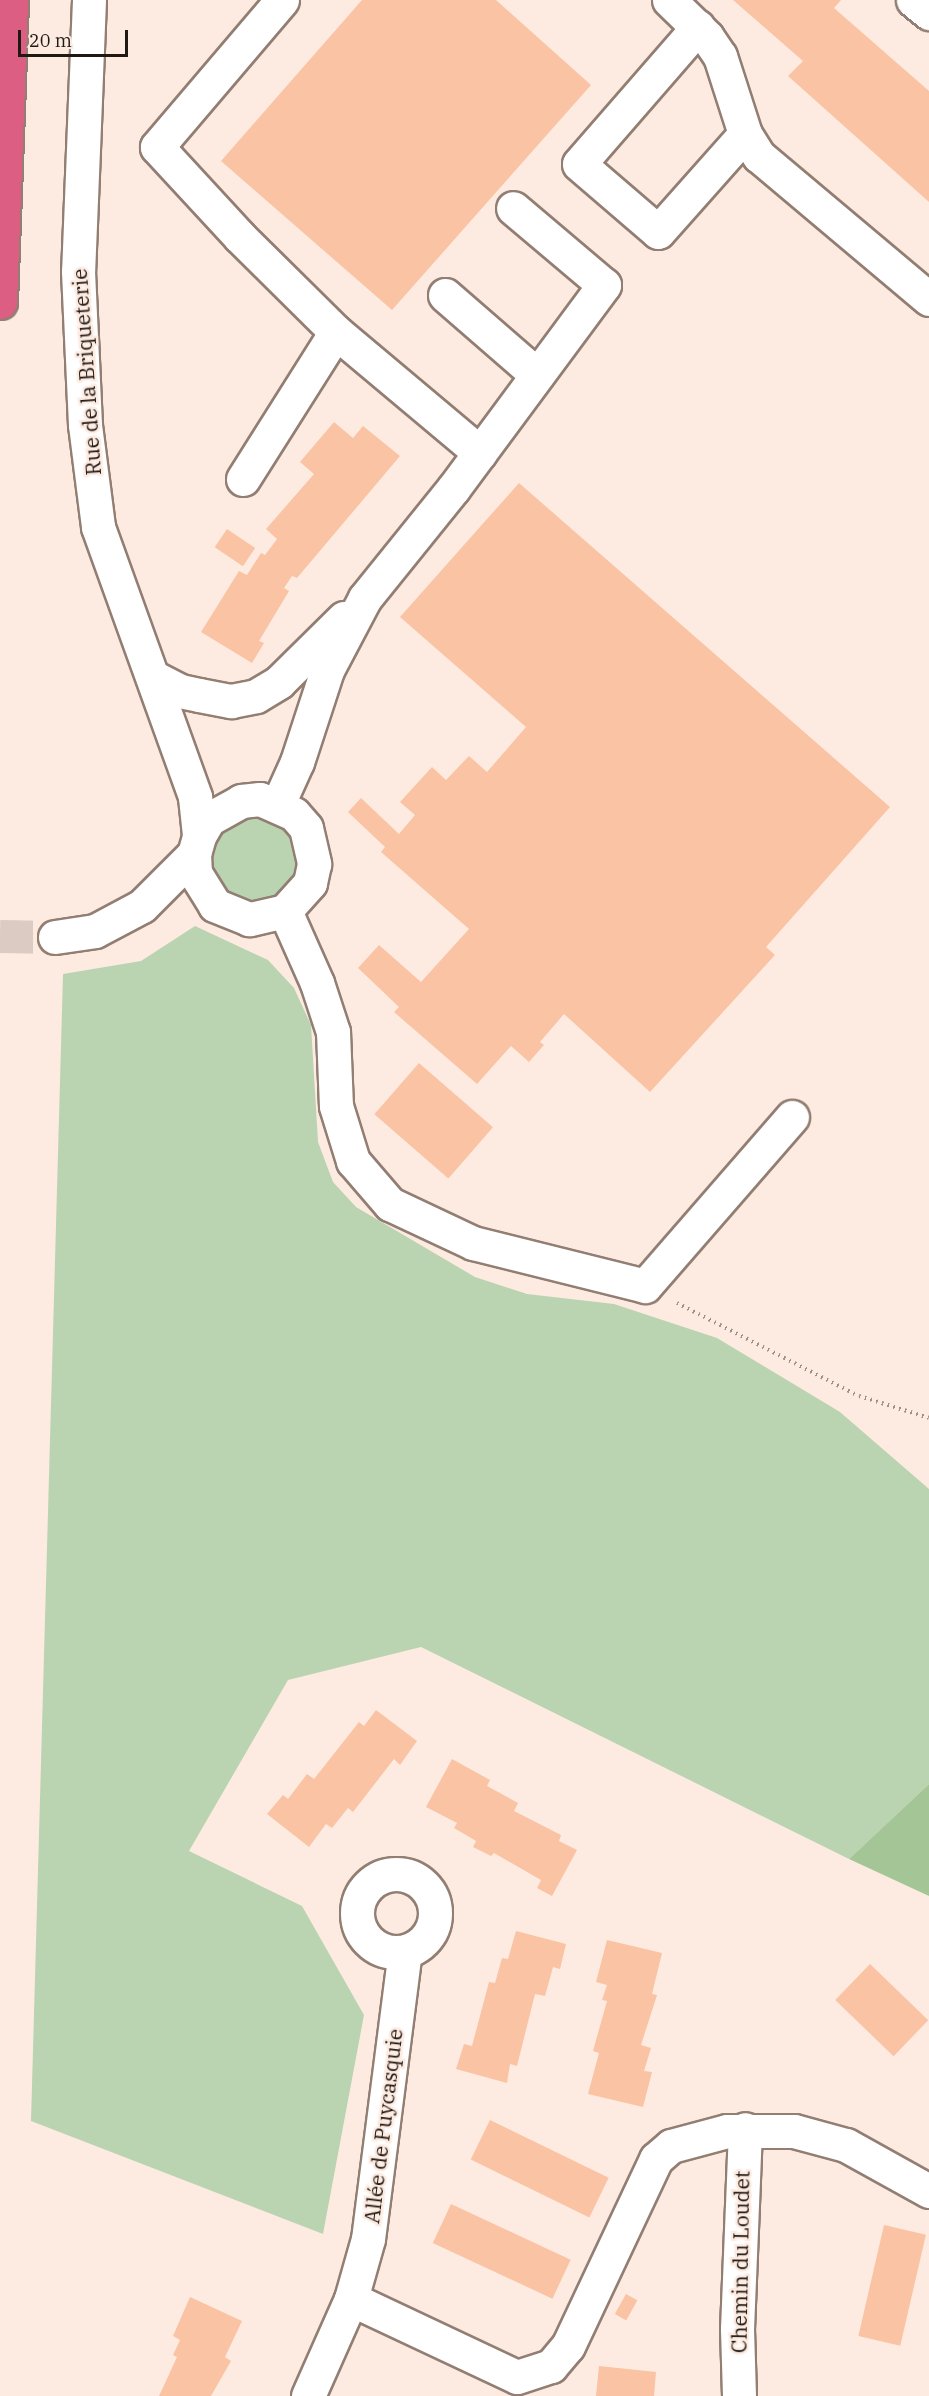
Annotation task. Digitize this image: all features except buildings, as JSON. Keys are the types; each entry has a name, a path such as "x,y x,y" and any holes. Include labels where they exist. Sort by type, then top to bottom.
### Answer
{"highway":[{"path":"0,302 11,0"}],"street":[{"name":"Rue de la Briqueterie","path":"89,0 78,271 85,425 98,527 195,797 197,845"},
{"path":"282,0 157,147 240,237 336,332 480,453"},
{"path":"669,0 698,27 720,56 729,75 745,134 759,156 929,299"},
{"path":"914,0 929,13"},
{"path":"698,27 579,164 658,232 745,134"},
{"path":"153,677 180,691 231,701 256,696 279,682 365,598 480,453 604,285 513,208"},
{"path":"445,295 537,375"},
{"path":"243,479 336,332"},
{"path":"278,804 297,762 327,670 365,598"},
{"path":"55,937 95,931 126,916 173,878 197,845 209,819 232,804 260,799 278,804 306,828 313,846 310,883 285,911 249,919 215,905 195,873 197,845"},
{"path":"285,911 317,983 333,1032 336,1106 342,1135 353,1161 369,1184 400,1210 473,1243 645,1286 792,1117"},
{"name":"Allée de Puycasquie","path":"308,2396 351,2299 368,2239 379,2174 405,1951"},
{"path":"351,2299 517,2377 551,2366 568,2346 656,2159 671,2146 688,2139 745,2128 794,2131 846,2145 929,2191"},
{"name":"Chemin du Loudet","path":"739,2396 737,2329 745,2128"}],"path":[{"path":"645,1286 859,1396 929,1418"}],"green space":[{"path":"255,817 279,824 291,836 298,860 291,884 279,896 255,903 231,896 219,884 212,860 219,836 231,824"},
{"path":"195,926 268,960 294,988 311,1025 318,1142 333,1182 356,1207 475,1277 527,1294 614,1304 717,1338 840,1412 929,1489 929,1784 849,1859 421,1647 288,1680 189,1851 302,1906 364,2015 323,2234 31,2121 63,974 141,961"},
{"path":"929,1784 929,1896 849,1859"}],"tunnel":[{"path":"0,936 55,937"}]}
